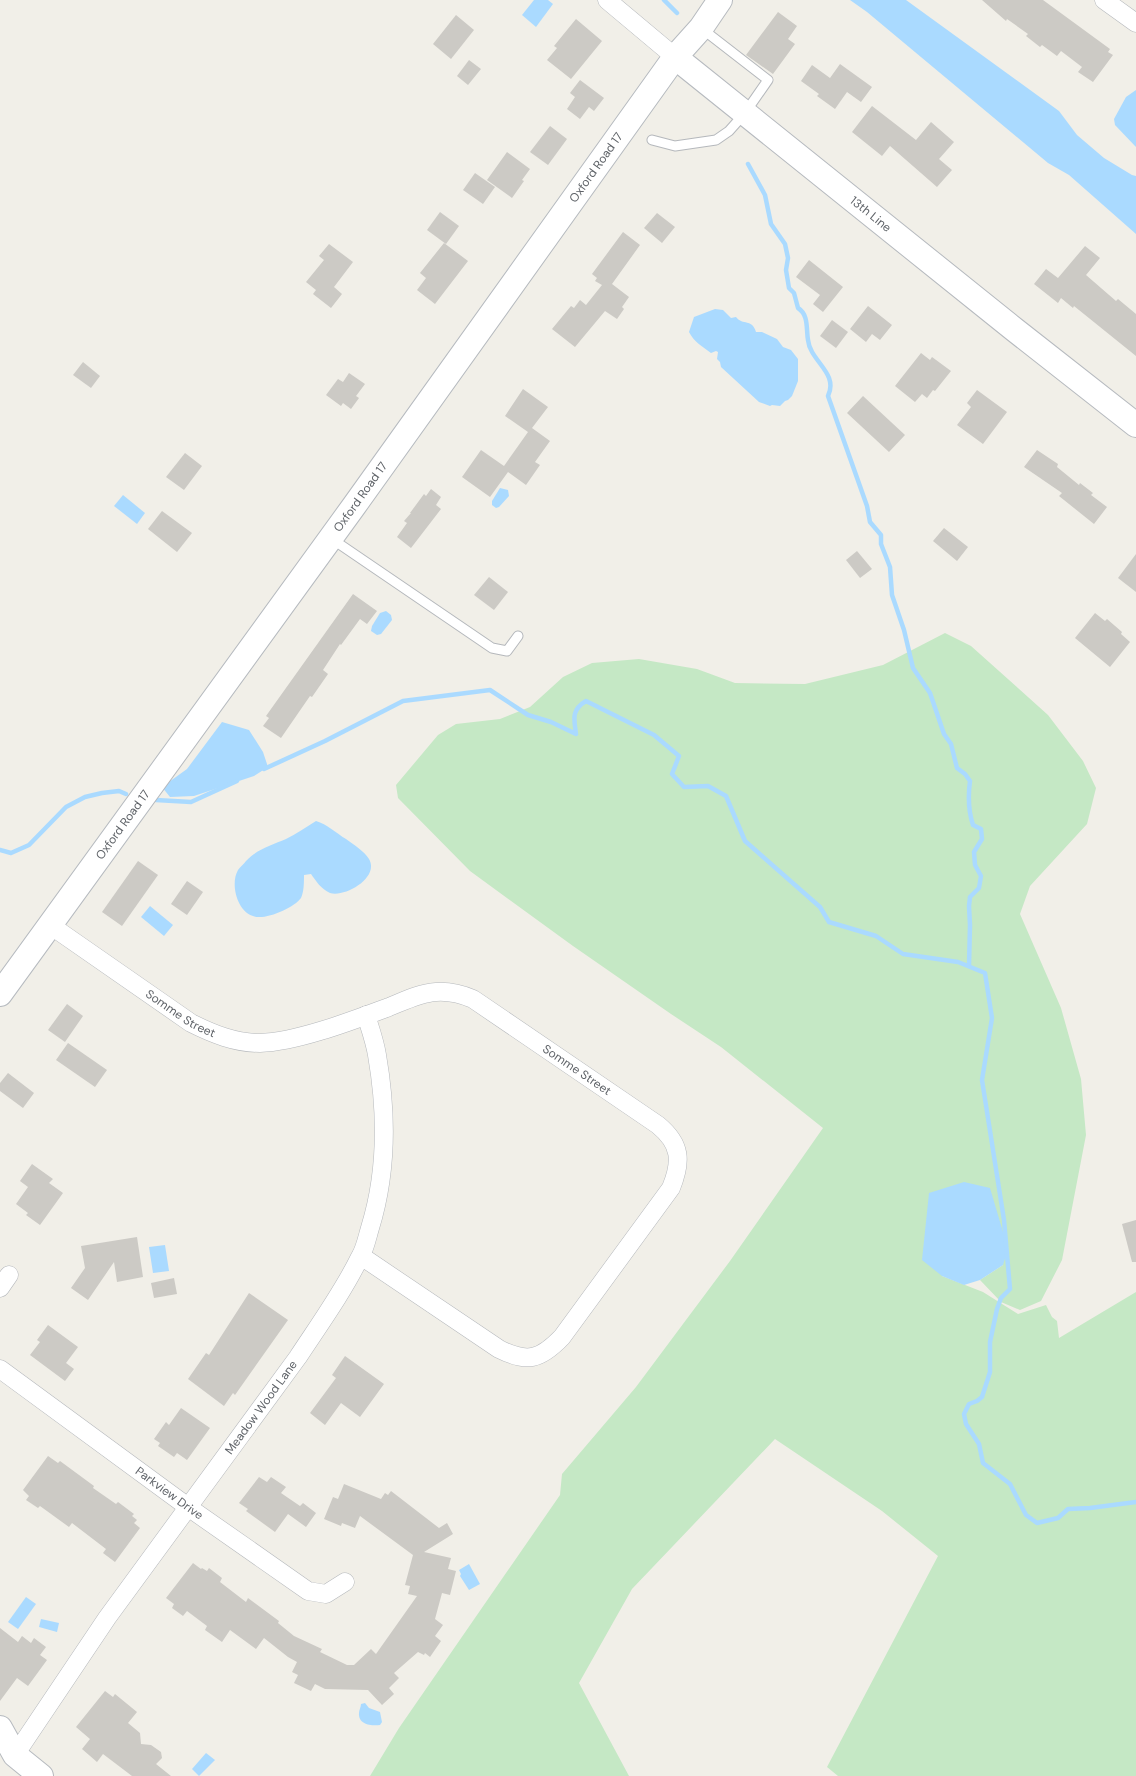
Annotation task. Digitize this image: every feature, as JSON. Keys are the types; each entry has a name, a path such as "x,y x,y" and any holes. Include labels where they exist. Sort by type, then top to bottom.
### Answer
{"main road":[{"name":"Oxford Road 17","path":"0,994 676,57 701,28 720,0"},
{"name":"13th Line","path":"676,57 1136,425"},
{"path":"0,1728 8,1754 41,1776"}],"street":[{"name":"13th Line","path":"607,0 676,57"},
{"path":"1104,0 1136,23"},
{"name":"Somme Street","path":"50,925 191,1023 225,1038 262,1043 289,1039 366,1015 420,995 436,992 462,994 473,999 658,1125 673,1140 678,1157 677,1174 671,1188 562,1337 543,1354 525,1358 513,1356 499,1349 361,1256"},
{"name":"Meadow Wood Lane","path":"8,1754 298,1357 328,1313 361,1256 374,1215 382,1174 384,1134 383,1094 377,1054 366,1015"},
{"name":"Parkview Drive","path":"0,1369 188,1507 308,1591 326,1594 346,1582"}],"lane":[{"path":"652,140 675,146 716,140 729,131 745,113 768,80 701,28"},
{"path":"330,538 492,648 507,651 518,636"}],"green space":[{"path":"945,633 971,646 1048,715 1083,761 1096,788 1087,824 1030,886 1020,914 1061,1008 1081,1079 1086,1135 1062,1260 1041,1301 1020,1310 1001,1302 980,1280 1003,1265 942,1276 983,1292 1018,1314 1046,1305 1052,1317 1057,1321 1059,1338 1136,1292 1136,1776 838,1776 827,1767 938,1556 882,1511 775,1439 632,1589 579,1683 629,1776 370,1776 399,1728 560,1495 562,1474 636,1387 730,1261 823,1128 721,1047 573,946 470,871 398,798 396,785 438,735 456,724 500,719 530,707 563,677 592,663 639,659 697,669 735,683 805,684 883,665"}],"water":[{"path":"534,0 548,0 553,4 536,27 522,15"},
{"path":"850,0 906,0 1059,111 1077,135 1104,158 1136,176 1136,234 1069,175 1048,163 867,12"},
{"path":"1136,90 1136,147 1115,125 1114,119 1126,97"},
{"path":"715,309 723,310 731,318 736,317 739,320 750,323 756,332 762,332 777,339 783,347 791,350 798,359 798,381 792,396 780,406 770,406 759,402 721,367 717,359 718,352 711,353 693,339 689,332 694,317"},
{"path":"500,488 508,490 509,496 496,508 492,505 492,501"},
{"path":"123,495 145,513 137,524 114,506"},
{"path":"386,611 391,615 392,620 381,634 377,635 371,631 372,626 380,613"},
{"path":"222,722 249,730 263,752 268,767 254,776 194,796 170,797 162,787 187,769"},
{"path":"316,821 324,824 359,848 369,859 370,873 359,885 336,894 330,893 319,885 311,874 304,875 302,896 292,906 264,917 253,916 247,913 236,896 235,882 239,869 255,853 290,837"},
{"path":"150,906 173,925 164,936 141,917"},
{"path":"964,1182 990,1188 1008,1249 1003,1265 980,1280 964,1285 942,1276 922,1260 929,1193"},
{"path":"165,1245 169,1271 153,1273 149,1247"},
{"path":"469,1564 480,1584 469,1590 460,1576 459,1570"},
{"path":"26,1597 36,1604 18,1629 8,1622"},
{"path":"41,1619 59,1623 57,1632 39,1627"},
{"path":"365,1703 369,1708 380,1712 382,1722 380,1725 370,1725 361,1720 359,1711 361,1704"},
{"path":"206,1753 215,1760 199,1776 192,1769"}],"building":[{"path":"982,0 1043,0 1110,49 1108,52 1113,55 1093,82 1078,72 1082,67 1061,51 1057,56 1042,45 1040,47 1026,36 1028,34 1007,19 1006,21"},
{"path":"778,12 797,26 788,39 795,44 773,74 746,55"},
{"path":"456,15 474,30 451,59 433,44"},
{"path":"576,19 602,41 571,79 547,60 557,48 554,46"},
{"path":"469,60 481,69 468,85 457,76"},
{"path":"840,64 872,87 861,102 847,92 835,109 801,81 812,65 830,78"},
{"path":"580,80 604,98 594,111 589,107 580,119 567,109 575,97 570,93"},
{"path":"872,106 916,140 931,122 954,142 939,159 952,170 937,187 890,146 882,156 852,132"},
{"path":"550,126 567,139 548,165 530,152"},
{"path":"507,152 530,169 512,198 487,180"},
{"path":"475,173 495,187 483,204 463,190"},
{"path":"440,212 459,226 446,244 427,230"},
{"path":"657,213 675,227 662,243 644,228"},
{"path":"623,232 640,245 612,284 629,297 622,307 624,309 617,319 605,311 575,347 552,329 571,306 574,308 580,300 586,305 602,285 595,281 597,278 592,274"},
{"path":"444,243 468,261 435,304 417,290 426,278 420,273"},
{"path":"329,244 353,262 334,287 342,294 331,308 313,294 316,290 306,282 324,260 319,256"},
{"path":"1085,246 1100,258 1086,275 1116,301 1118,299 1136,314 1136,356 1074,306 1073,308 1061,298 1058,303 1034,284 1046,269 1058,278"},
{"path":"809,260 843,287 823,312 813,304 820,295 796,277"},
{"path":"868,306 892,325 880,340 872,334 866,342 850,329"},
{"path":"832,320 848,332 836,348 820,336"},
{"path":"921,353 930,360 932,357 951,371 927,398 922,394 915,402 895,386"},
{"path":"83,362 100,376 91,388 73,375"},
{"path":"349,373 365,384 356,396 359,398 351,409 343,403 341,406 326,395 338,379 343,382"},
{"path":"523,389 548,407 532,428 550,441 535,462 540,465 526,485 508,472 490,497 462,477 481,450 504,466 528,432 505,416"},
{"path":"977,390 1007,412 983,444 957,425 971,407 967,403"},
{"path":"863,396 905,435 889,452 847,413"},
{"path":"1037,450 1058,464 1057,467 1079,485 1080,483 1093,493 1091,495 1107,507 1094,524 1059,496 1062,493 1024,467"},
{"path":"185,453 202,466 184,490 166,477"},
{"path":"431,489 441,497 436,505 441,509 411,548 397,537 407,523 404,521 424,494 426,496"},
{"path":"162,511 192,533 177,552 148,529"},
{"path":"944,528 968,547 957,561 933,541"},
{"path":"857,551 872,569 860,578 846,560"},
{"path":"1136,554 1136,592 1118,578"},
{"path":"489,577 508,592 494,610 474,595"},
{"path":"353,594 377,611 367,624 360,619 340,644 323,670 328,674 281,738 263,726 269,718 266,716"},
{"path":"1095,613 1105,621 1107,619 1130,642 1110,667 1075,638"},
{"path":"138,861 158,875 122,926 102,912"},
{"path":"187,881 203,892 187,915 171,904"},
{"path":"67,1004 83,1016 65,1042 48,1030"},
{"path":"68,1043 107,1070 95,1087 56,1060"},
{"path":"8,1073 34,1093 23,1108 0,1091 0,1083"},
{"path":"32,1164 53,1179 49,1183 63,1193 40,1225 26,1215 28,1213 16,1204 28,1187 20,1181"},
{"path":"1136,1220 1136,1262 1132,1262 1122,1224"},
{"path":"137,1237 143,1277 117,1282 114,1262 88,1300 71,1288 85,1268 81,1246"},
{"path":"174,1278 177,1294 154,1298 151,1283"},
{"path":"249,1293 288,1320 235,1395 233,1393 224,1406 188,1379 206,1353 209,1355"},
{"path":"48,1325 78,1347 66,1363 74,1369 65,1381 30,1355 40,1342 37,1340"},
{"path":"345,1356 384,1384 360,1417 341,1403 325,1425 310,1413 336,1378 332,1375"},
{"path":"181,1408 210,1428 187,1460 177,1453 174,1457 158,1446 160,1443 154,1439 166,1422 169,1425"},
{"path":"48,1456 58,1463 60,1461 94,1486 93,1488 116,1504 118,1502 134,1514 132,1516 137,1520 134,1523 140,1528 115,1562 103,1553 106,1549 72,1523 69,1527 40,1506 38,1508 26,1500 29,1496 23,1490"},
{"path":"259,1477 267,1482 271,1477 286,1487 281,1493 300,1506 303,1503 316,1513 306,1527 288,1514 275,1532 246,1511 248,1509 239,1503"},
{"path":"344,1484 381,1499 385,1493 388,1495 391,1491 439,1528 447,1523 453,1534 424,1552 451,1558 448,1569 456,1571 450,1595 442,1593 435,1619 443,1625 435,1636 441,1641 430,1657 425,1653 424,1655 418,1652 394,1673 399,1678 389,1688 394,1694 382,1705 368,1690 325,1689 315,1684 311,1691 294,1683 298,1675 292,1672 297,1662 264,1638 256,1649 230,1630 222,1642 205,1630 207,1626 187,1611 183,1616 172,1608 174,1604 166,1598 193,1563 207,1571 209,1568 222,1578 220,1582 246,1602 248,1598 279,1621 278,1623 294,1636 322,1649 320,1652 347,1665 354,1665 371,1649 376,1654 417,1596 408,1594 410,1586 405,1585 413,1555 360,1516 355,1528 342,1523 341,1526 324,1519 333,1497 338,1499"},
{"path":"0,1628 18,1642 22,1636 31,1643 34,1638 46,1647 40,1655 47,1660 28,1686 17,1678 0,1701"},
{"path":"105,1691 113,1697 115,1694 137,1712 128,1723 140,1733 141,1744 151,1745 161,1752 162,1758 156,1764 171,1776 132,1776 103,1754 97,1762 82,1749 90,1739 76,1727"}],"waterway":[{"path":"664,0 677,13"},
{"path":"748,164 765,195 771,224 785,244 788,258 786,270 789,288 794,293 798,308 804,314 810,347 830,380 828,396 867,506 870,522 881,535 881,544 890,567 892,595 904,630 913,668 930,693 944,734 951,744 957,768 970,781 970,814 973,825 981,829 982,839 974,852 975,865 981,876 979,888 970,897 969,966"},
{"path":"264,769 325,741 403,701 490,690 528,715 551,722 576,734 574,719 576,711 586,701 654,735 679,756 672,774 684,787 708,786 726,796 745,841 820,907 829,922 876,936 903,954 958,962 985,973 992,1018 982,1080 1004,1220 1010,1289 1001,1298 997,1309 990,1342 990,1372 982,1397 969,1404 964,1414 966,1424 979,1444 983,1463 1010,1484 1026,1515 1037,1523 1058,1518 1068,1509 1136,1502"},
{"path":"156,800 191,802 237,781"},
{"path":"0,850 11,853 29,845 66,807 85,797 119,791 126,794"}]}
